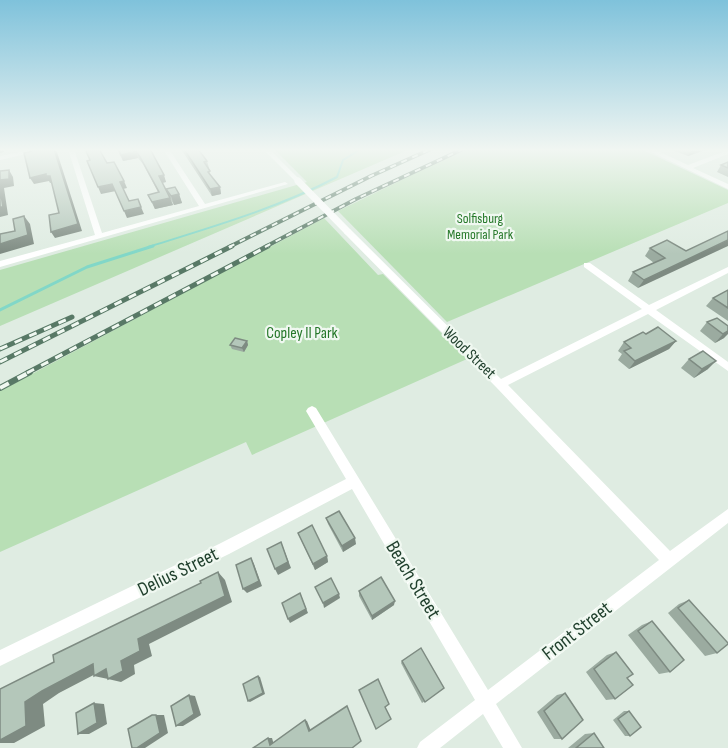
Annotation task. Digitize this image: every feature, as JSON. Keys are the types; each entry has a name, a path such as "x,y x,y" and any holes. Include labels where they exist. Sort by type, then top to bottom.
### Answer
{"street":[{"path":"82,184 99,236"},
{"path":"188,184 202,207"},
{"path":"0,264 285,184"},
{"name":"Wood Street","path":"301,184 500,384 669,560"},
{"path":"586,265 728,367"},
{"path":"500,384 728,270"},
{"name":"Beach Street","path":"312,411 513,748"},
{"name":"Delius Street","path":"0,658 224,549 354,481"},
{"name":"Front Street","path":"426,748 728,515"}],"green space":[{"path":"300,184 329,184 0,326 0,270"},
{"name":"Solfisburg Memorial Park","path":"393,184 715,184 728,190 728,203 447,322 338,211"},
{"name":"Copley II Park","path":"324,218 378,275 383,274 467,359 252,455 246,442 0,552 0,391"}],"building":[{"path":"52,184 65,184 78,224 51,232 49,215 59,213"},
{"path":"97,184 121,184 129,201 138,199 141,207 124,211 112,184 98,187"},
{"path":"155,184 163,184 170,198 152,202 148,195 159,192"},
{"path":"207,184 218,184 220,187 210,189"},
{"path":"175,187 179,194 171,196 166,189"},
{"path":"0,189 3,207 0,207"},
{"path":"24,216 28,235 0,244 0,234 15,231 13,219"},
{"path":"728,231 728,240 644,280 633,272 665,258 650,248 667,240 686,251"},
{"path":"728,290 728,308 713,298"},
{"path":"717,318 728,326 728,331 723,334 707,322"},
{"path":"658,327 676,341 635,361 624,351 631,348 624,342"},
{"path":"235,338 247,341 242,348 230,345"},
{"path":"703,351 716,361 702,369 689,359"},
{"path":"339,511 355,538 342,546 326,518"},
{"path":"312,525 327,556 313,564 298,533"},
{"path":"281,542 288,562 275,569 267,549"},
{"path":"251,558 259,581 243,589 236,565"},
{"path":"218,572 225,596 138,639 140,651 121,661 123,671 108,679 106,669 94,676 93,664 42,691 25,702 26,726 0,740 0,689 54,662 53,655 201,583 200,581"},
{"path":"381,577 395,601 372,616 359,591"},
{"path":"331,578 339,594 323,603 315,587"},
{"path":"300,593 306,609 288,619 282,603"},
{"path":"689,600 728,643 717,653 678,608"},
{"path":"652,621 684,660 670,672 638,631"},
{"path":"421,648 444,688 425,702 402,661"},
{"path":"616,652 633,674 627,678 633,685 615,699 594,669"},
{"path":"258,676 263,693 248,701 243,684"},
{"path":"378,679 389,704 385,707 391,719 376,729 359,690"},
{"path":"565,693 583,720 562,739 544,711"},
{"path":"189,695 194,714 176,726 171,706"},
{"path":"94,703 97,723 78,734 76,713"},
{"path":"347,706 361,741 352,748 253,748 268,738 270,745 305,720 309,731"},
{"path":"629,711 641,727 630,736 618,719"},
{"path":"156,715 160,733 137,748 132,748 128,729"},
{"path":"594,733 604,748 576,748"}],"waterway":[{"path":"148,247 244,216 323,184"},
{"path":"0,310 87,267 153,246"}],"railway":[{"path":"229,247 355,184"},
{"path":"265,247 388,184"},
{"path":"0,362 232,246"},
{"path":"27,373 268,246"},
{"path":"0,349 72,317"},
{"path":"0,388 30,372"}]}
